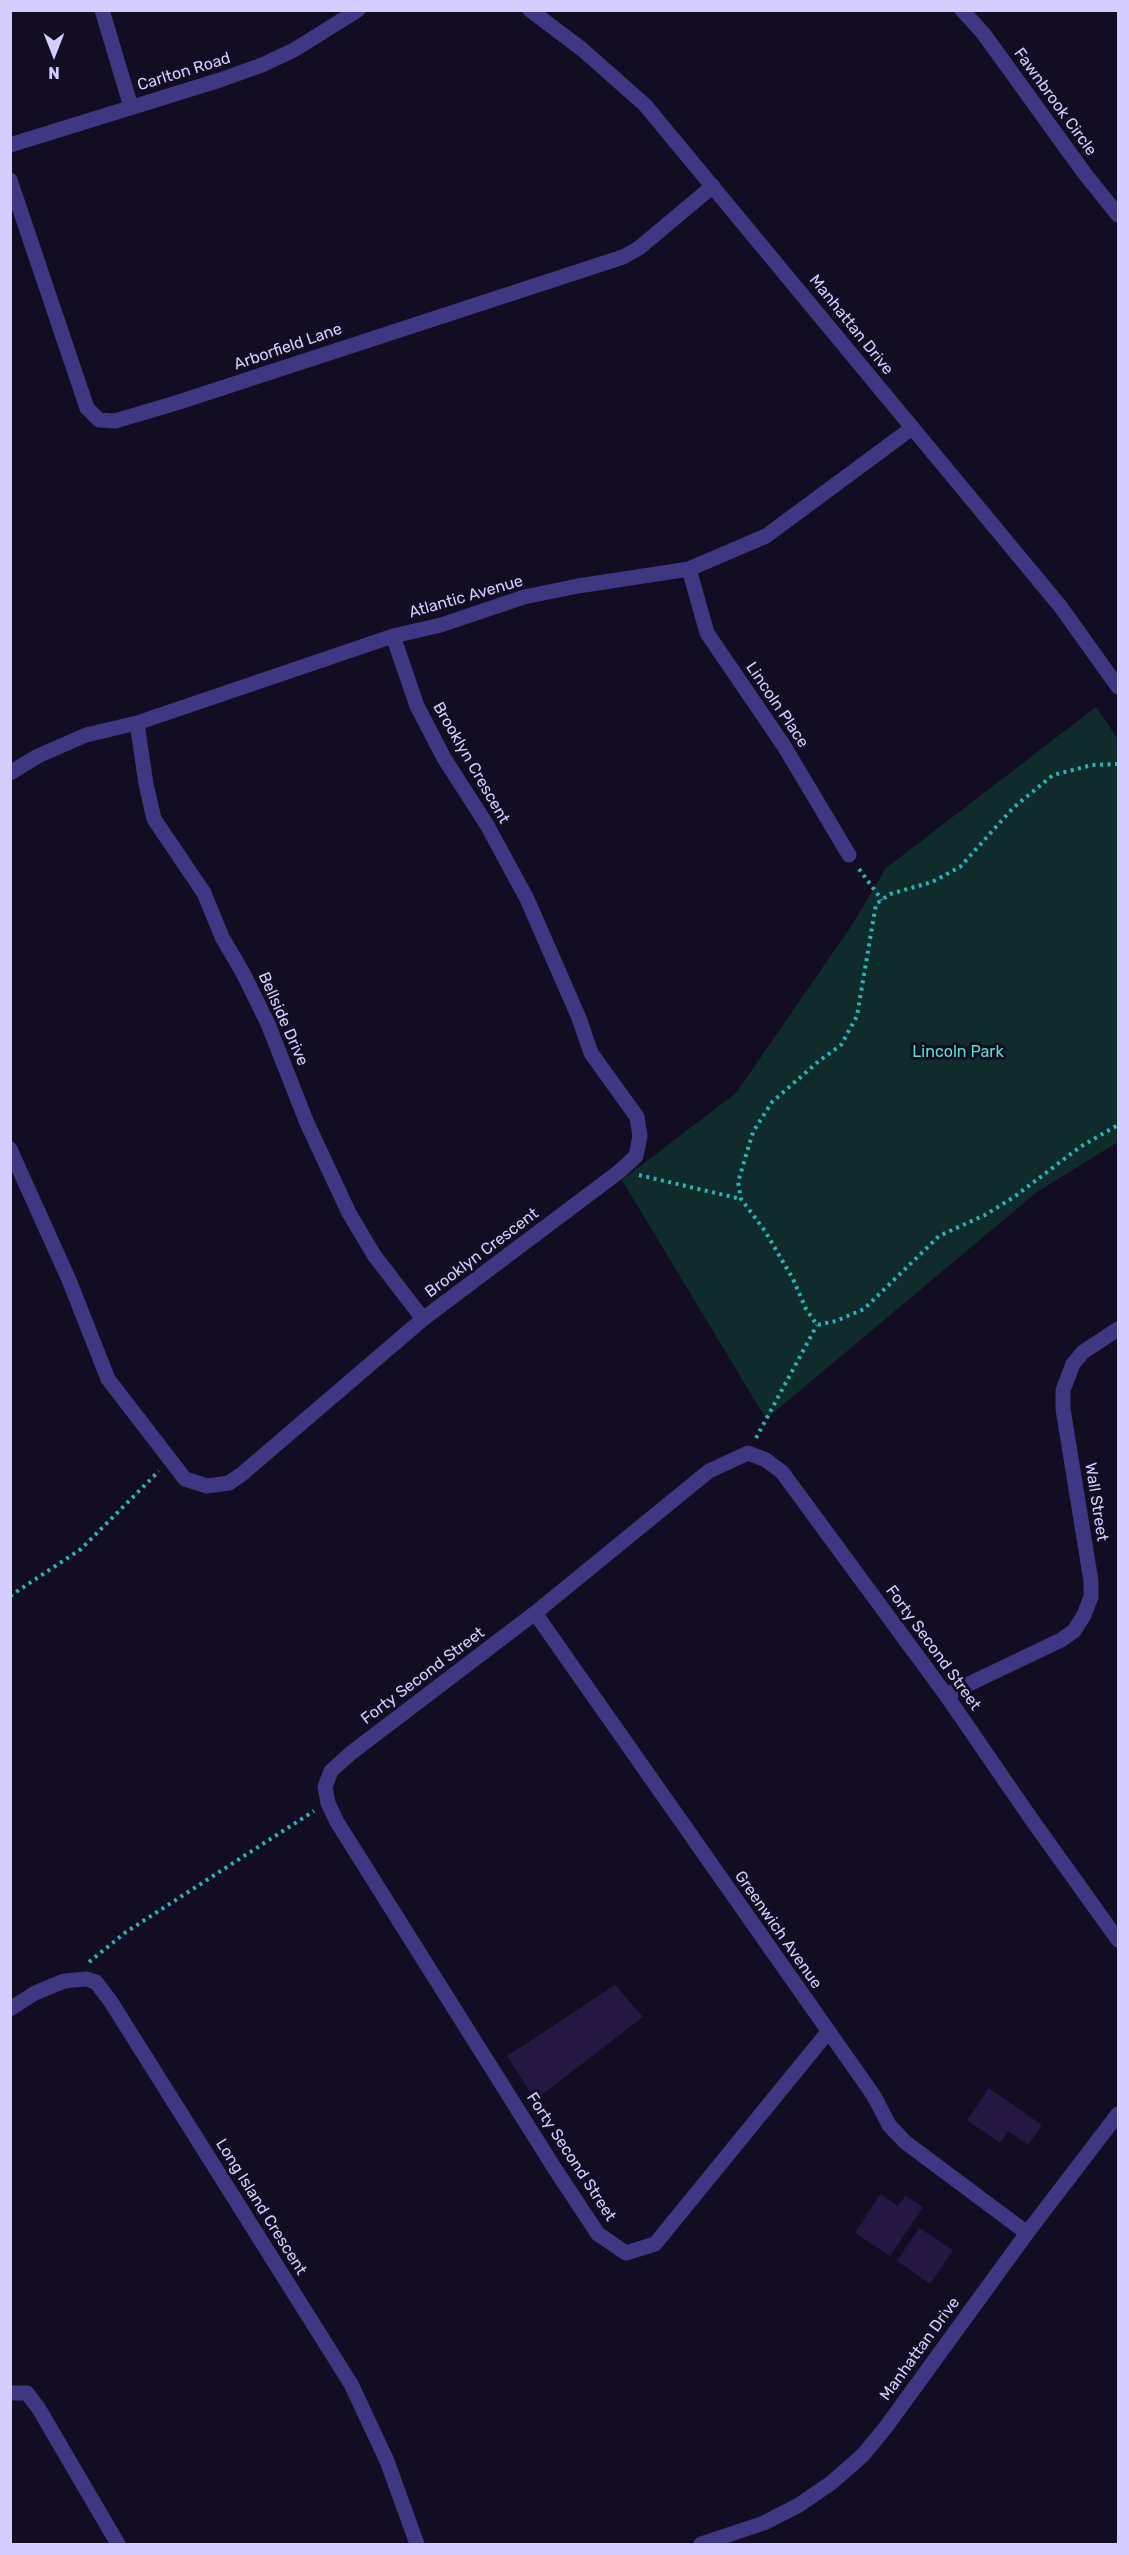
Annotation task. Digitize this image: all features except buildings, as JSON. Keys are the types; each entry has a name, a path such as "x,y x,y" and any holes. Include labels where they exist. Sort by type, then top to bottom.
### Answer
{"street":[{"path":"102,10 131,107"},
{"name":"Carlton Road","path":"10,145 262,65 302,45 358,10"},
{"name":"Manhattan Drive","path":"530,10 583,50 645,105 1060,606 1119,687"},
{"name":"Fawnbrook Circle","path":"962,10 983,33 1071,156 1119,216"},
{"name":"Arborfield Lane","path":"10,180 87,408 99,420 115,421 623,257 639,248 713,186"},
{"name":"Atlantic Avenue","path":"10,774 38,756 86,735 137,723 393,636 441,625 524,597 578,586 689,569 766,536 912,428"},
{"name":"Lincoln Place","path":"689,569 707,633 784,746 849,855"},
{"name":"Brooklyn Crescent","path":"10,1149 69,1280 108,1379 185,1479 207,1486 230,1483 423,1319 620,1171 636,1155 640,1137 637,1118 591,1053 579,1018 527,899 488,825 444,758 417,706 393,636"},
{"name":"Bellside Drive","path":"137,723 154,819 204,892 222,937 268,1024 307,1123 349,1213 374,1255 423,1319"},
{"name":"Wall Street","path":"946,1695 1061,1640 1074,1631 1084,1615 1090,1597 1091,1581 1063,1409 1063,1390 1073,1364 1083,1352 1119,1329"},
{"name":"Forty Second Street","path":"828,2032 655,2244 626,2253 598,2234 555,2169 337,1822 328,1803 325,1787 332,1771 351,1753 535,1613 709,1471 748,1453 766,1460 782,1472 946,1695 1032,1820 1119,1940"},
{"name":"Greenwich Avenue","path":"535,1613 874,2096 889,2125 905,2142 1027,2233"},
{"name":"Long Island Crescent","path":"10,2009 35,1994 64,1982 86,1979 96,1982 111,2002 351,2384 387,2461 417,2544"},
{"name":"Manhattan Drive","path":"709,2543 764,2523 799,2505 831,2483 863,2455 886,2427 1027,2233 1119,2114"},
{"path":"10,2393 27,2393 39,2409 118,2544"}],"path":[{"path":"817,1325 806,1309 793,1279 765,1231 741,1199 738,1182 753,1132 772,1102 819,1061 842,1045 857,1016 876,904 890,894 932,882 960,867 1013,808 1053,775 1092,765 1119,764"},
{"path":"849,855 882,900"},
{"path":"748,1453 817,1325 836,1321 864,1309 939,1236 985,1215 1014,1197 1080,1147 1119,1125"},
{"path":"620,1171 741,1199"},
{"path":"10,1596 81,1549 170,1460"},
{"path":"64,1982 126,1932 328,1803"}],"green space":[{"name":"Lincoln Park","path":"1096,707 1118,739 1118,1142 1037,1192 766,1419 622,1180 736,1093 852,925 886,868"}]}
